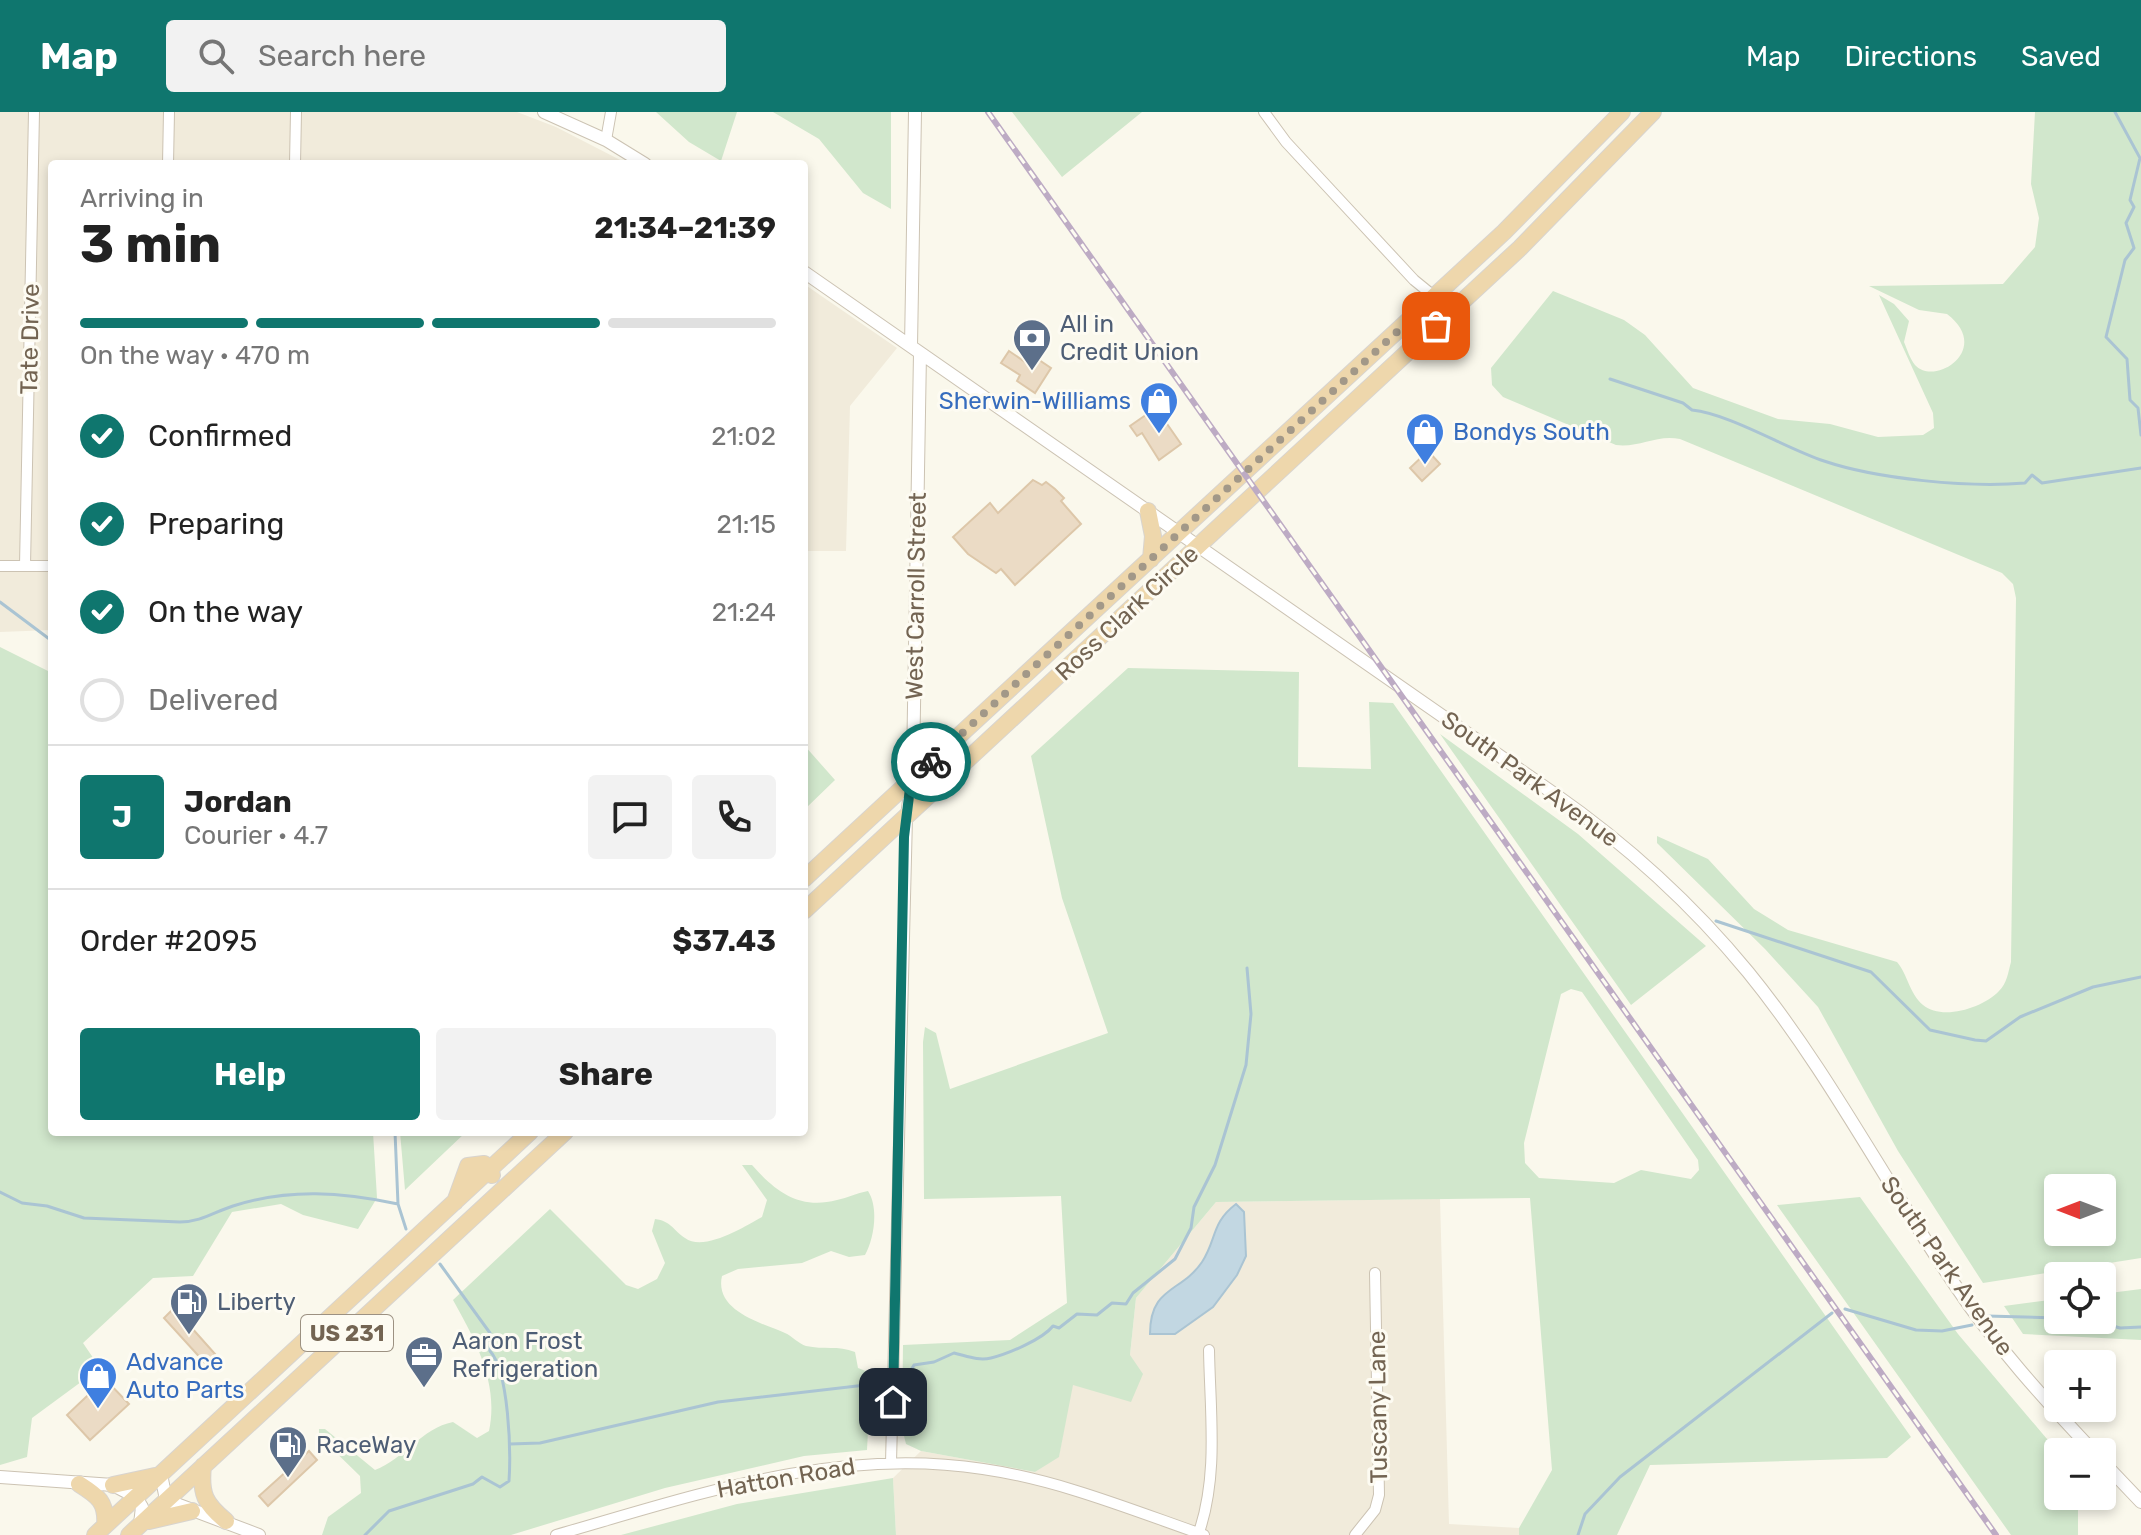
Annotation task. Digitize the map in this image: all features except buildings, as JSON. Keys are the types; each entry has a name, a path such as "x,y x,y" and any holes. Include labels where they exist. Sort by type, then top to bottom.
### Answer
{"highway":[{"name":"Ross Clark Circle","path":"808,875 1437,295 1552,185 1622,112"},
{"name":"Ross Clark Circle","path":"808,907 1569,201 1649,114"},
{"path":"1552,185 1569,201"},
{"path":"1148,511 1153,536 1151,559"},
{"path":"1099,607 1115,624"},
{"path":"994,704 1010,721"},
{"path":"913,746 929,754 940,754"},
{"name":"US 231","path":"100,1530 526,1136"},
{"name":"US 231","path":"134,1530 561,1136"},
{"path":"490,1169 494,1178 492,1200"},
{"path":"203,1466 201,1485 204,1500 226,1521"},
{"path":"113,1485 161,1474"},
{"path":"79,1484 104,1504 100,1530"},
{"path":"134,1530 163,1514 192,1511"}],"street":[{"name":"Tate Drive","path":"25,566 34,112"},
{"path":"168,160 169,112"},
{"path":"295,160 296,112"},
{"path":"544,112 606,140 638,160"},
{"path":"606,140 611,112"},
{"name":"West Carroll Street","path":"891,1463 907,817 913,746 915,112"},
{"path":"1264,112 1292,148 1414,280 1437,295 1452,311"},
{"name":"South Park Avenue","path":"808,275 1578,810 1685,903 1734,955 1783,1018 1984,1325 2082,1438"},
{"path":"0,566 48,566"},
{"name":"Tuscany Lane","path":"1356,1535 1375,1510 1379,1495 1375,1273"},
{"path":"1200,1534 1210,1503 1212,1477 1209,1350"},
{"name":"Hatton Road","path":"556,1535 776,1475 836,1465 891,1463 960,1466 1008,1473 1079,1492 1200,1534"},
{"path":"161,1474 166,1500 259,1535"},
{"path":"2116,1476 2141,1502"},
{"path":"0,1477 113,1485 136,1497 142,1507 134,1530"}],"shaded area":[{"path":"0,112 517,112 556,127 620,160 48,160 48,630 0,632"},
{"path":"808,287 897,348 850,406 846,551 808,551"},
{"path":"1440,1199 1449,1524 1519,1528 1519,1535 896,1535 893,1478 921,1451 1035,1472 1059,1456 1072,1384 1130,1355 1136,1298 1216,1202"}],"green space":[{"path":"656,112 737,112 721,160 689,142"},
{"path":"773,112 891,112 891,209 863,193 819,139"},
{"path":"1012,112 1142,112 1062,177"},
{"path":"2035,112 2141,112 2141,1258 2116,1262 2044,1262 2044,1273 1983,1283 1898,1151 1818,1007 1765,949 1657,843 1657,836 1708,859 1754,909 1788,930 1897,962 1915,995 1931,1010 1962,1010 1992,997 2004,985 2011,962 2016,598 2013,584 2002,573 1680,439 1664,438 1616,445 1503,397 1492,385 1491,368 1553,291 1624,320 1645,335 1693,388 1778,419 1830,424 1878,437 1923,435 1934,428 1933,413 1879,295 1894,304 1909,321 1904,342 1913,363 1924,371 1946,368 1956,361 1964,340 1960,327 1947,314 1919,310 1869,286 2003,284 2035,247 2039,218 2031,184"},
{"path":"0,647 48,671 48,1136 373,1136 377,1198 358,1229 303,1215 281,1204 232,1212 193,1276 153,1278 83,1343 100,1368 32,1418 27,1457 0,1465"},
{"path":"1128,668 1299,672 1298,767 1371,769 1369,702 1393,703 1911,1437 1887,1458 1650,1465 1617,1535 1519,1535 1519,1528 1552,1470 1530,1198 1216,1202 1136,1298 1130,1355 1143,1374 1131,1402 1073,1385 1059,1457 1035,1472 921,1451 906,1444 902,1428 903,1345 1010,1340 1067,1303 1061,1196 924,1199 925,1027 936,1033 950,1089 1108,1033 1062,898 1031,756","holes":["1571,989 1582,992 1698,1160 1699,1170 1691,1179 1641,1170 1614,1183 1539,1178 1525,1163 1524,1143 1561,994"]},
{"path":"1440,734 1578,834 1706,946 1631,1005"},
{"path":"808,750 835,780 808,806"},
{"path":"400,1136 462,1136 405,1190"},
{"path":"742,1165 752,1165 779,1190 799,1200 823,1202 868,1191 874,1223 865,1255 849,1257 831,1251 802,1263 738,1269 722,1276 721,1288 732,1307 742,1314 785,1333 803,1345 855,1352 858,1368 871,1373 867,1450 804,1456 665,1488 511,1535 322,1535 328,1517 361,1493 360,1476 319,1436 319,1429 325,1429 375,1470 442,1425 453,1422 477,1438 489,1431 491,1396 488,1380 470,1331 453,1300 550,1209 626,1285 638,1289 657,1279 665,1263 652,1231 655,1219 668,1224 693,1242 703,1242 724,1236 762,1217 767,1200"},
{"path":"1860,1197 1958,1334 2046,1438 2044,1510 2078,1510 2078,1535 2011,1535 1777,1205"},
{"path":"2141,1289 2141,1340 2023,1334 2004,1306 2044,1301 2044,1334 2116,1334 2116,1292"},
{"path":"893,1478 896,1535 621,1535 737,1504"}],"water":[{"path":"1236,1204 1244,1212 1246,1256 1237,1275 1213,1307 1175,1334 1150,1334 1155,1307 1202,1262 1222,1218"}],"waterway":[{"path":"2115,112 2140,158 2130,200 2134,207 2126,223 2134,248 2125,260 2106,337 2127,359 2130,400 2138,408 2141,435"},
{"path":"1610,379 1683,403 1692,410 1740,424 1824,461 1870,473 1951,483 2002,484 2025,483 2032,475 2042,483 2141,468"},
{"path":"0,602 48,638"},
{"path":"1716,921 1871,972 1930,1030 1975,1040 1986,1041 2020,1017 2093,987 2141,977"},
{"path":"904,1382 914,1365 934,1362 954,1353 982,1359 998,1356 1033,1341 1053,1326 1059,1328 1077,1314 1097,1315 1112,1303 1126,1304 1133,1293 1175,1259 1191,1228 1194,1207 1215,1165 1246,1065 1251,1014 1247,968"},
{"path":"395,1136 398,1204 406,1229"},
{"path":"0,1192 22,1203 47,1206 84,1218 180,1222 201,1219 254,1200 295,1194 336,1195 398,1204"},
{"path":"365,1535 389,1511 473,1484 482,1477 500,1487 509,1481 505,1393 490,1351 490,1333 440,1264"},
{"path":"1845,1309 1916,1330 1942,1331 1972,1325"},
{"path":"1578,1535 1585,1514 1620,1477 1832,1313"},
{"path":"1987,1316 2044,1318"},
{"path":"2116,1327 2141,1327"},
{"path":"510,1444 540,1443 718,1402 883,1383"}],"railway":[{"path":"988,112 1996,1535"}],"way so far":[{"path":"931,762 1437,295 1452,311 1436,326"}],"place":[{"name":"All in Credit Union","path":"1032,372"},
{"name":"Sherwin-Williams","path":"1159,435"},
{"name":"Bondys South","path":"1425,466"},
{"name":"Liberty","path":"189,1336"},
{"name":"Aaron Frost Refrigeration","path":"424,1389"},
{"name":"Advance Auto Parts","path":"98,1410"},
{"name":"RaceWay","path":"288,1479"}],"route":[{"path":"893,1402 904,837 911,780 931,762"}]}
